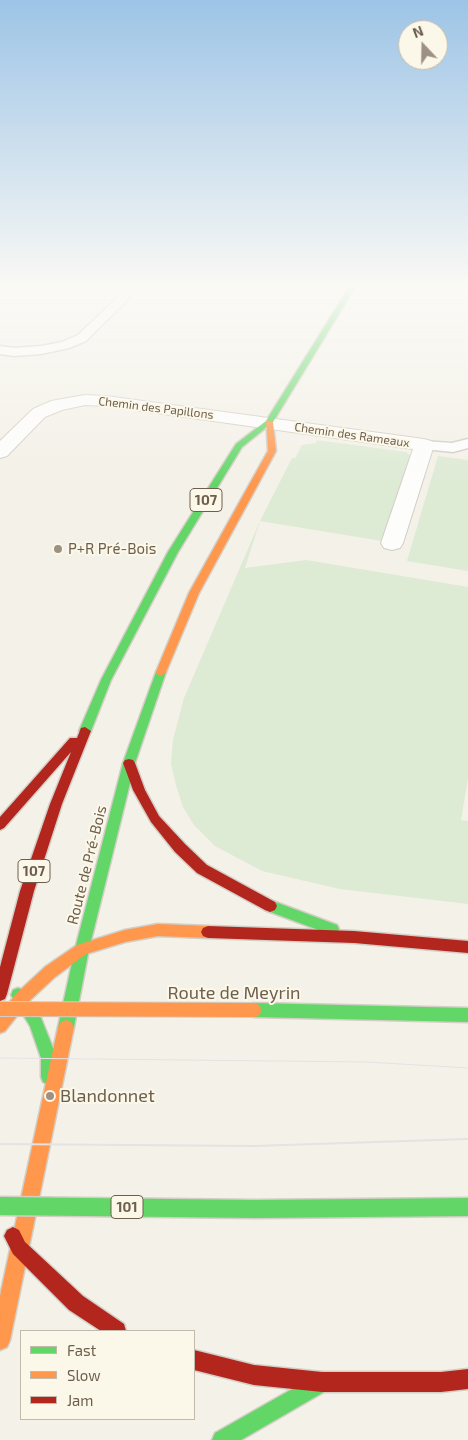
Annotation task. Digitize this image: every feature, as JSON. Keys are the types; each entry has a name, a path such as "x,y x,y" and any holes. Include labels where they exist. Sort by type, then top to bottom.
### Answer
{"main road":[{"name":"107","path":"0,994 2,978 36,863 56,804 106,680 173,552 239,446 269,422 313,351"},
{"name":"Route de Pré-Bois","path":"0,1340 82,949 129,763 155,686 194,593 272,451 269,422"},
{"path":"0,825 87,726"},
{"path":"129,763 139,790 155,819 180,848 202,869 261,903 354,937"},
{"path":"0,1026 22,998 50,972 82,949 125,936 158,930 354,937 468,947"},
{"path":"2,978 22,998 36,1023 49,1058 50,1096"},
{"name":"Route de Meyrin","path":"0,1009 254,1010 468,1015"},
{"path":"24,1172 42,1135"},
{"path":"10,1194 2,1214 19,1248 76,1303 116,1330"},
{"name":"101","path":"2,1214 255,1208 468,1207"},
{"path":"195,1360 254,1375 322,1382 441,1382 468,1379"},
{"path":"222,1440 322,1382"}],"street":[{"name":"Chemin des Papillons","path":"0,452 38,413 57,405 85,400 106,401 269,422"},
{"name":"Chemin des Rameaux","path":"269,422 424,445 392,543"}],"lane":[{"path":"8,351 25,351"},
{"path":"424,445 453,448 468,443"}],"green space":[{"path":"317,440 406,452 412,457 382,541 260,521 292,458 295,458 302,445 316,443"},
{"path":"438,456 468,460 468,571 407,561"},
{"path":"260,521 245,568 306,560 468,587 468,778 461,820 468,821 468,904 340,889 262,871 215,846 194,825 183,807 171,764 173,740 184,698"}],"tram line":[{"path":"0,1058 367,1062 468,1068"},
{"path":"0,1144 254,1146 468,1139"}],"traffic: fast":[{"path":"85,731 106,680 173,552 239,446 269,422 313,351"},
{"path":"66,1027 82,949 129,763 161,672"},
{"path":"270,906 332,929"},
{"path":"18,995 36,1023 49,1058 49,1077"},
{"path":"254,1010 468,1015"},
{"path":"0,1206 255,1209"},
{"path":"255,1209 468,1207"},
{"path":"222,1440 322,1382"}],"traffic: slow":[{"path":"161,672 194,593 272,451 269,422"},
{"path":"0,1026 22,998 50,972 82,949 125,936 158,930 208,932"},
{"path":"0,1009 254,1010"},
{"path":"0,1340 66,1027"}],"traffic: jam":[{"path":"0,994 27,891 56,804 85,731"},
{"path":"0,825 74,741"},
{"path":"129,763 139,790 155,819 180,848 202,869 270,906"},
{"path":"208,932 354,937 468,947"},
{"path":"13,1236 19,1248 76,1303 116,1330"},
{"path":"195,1360 254,1375 322,1382 441,1382 468,1379"}],"place":[{"name":"P+R Pré-Bois","path":"58,549"},
{"name":"Blandonnet","path":"50,1096"}]}
